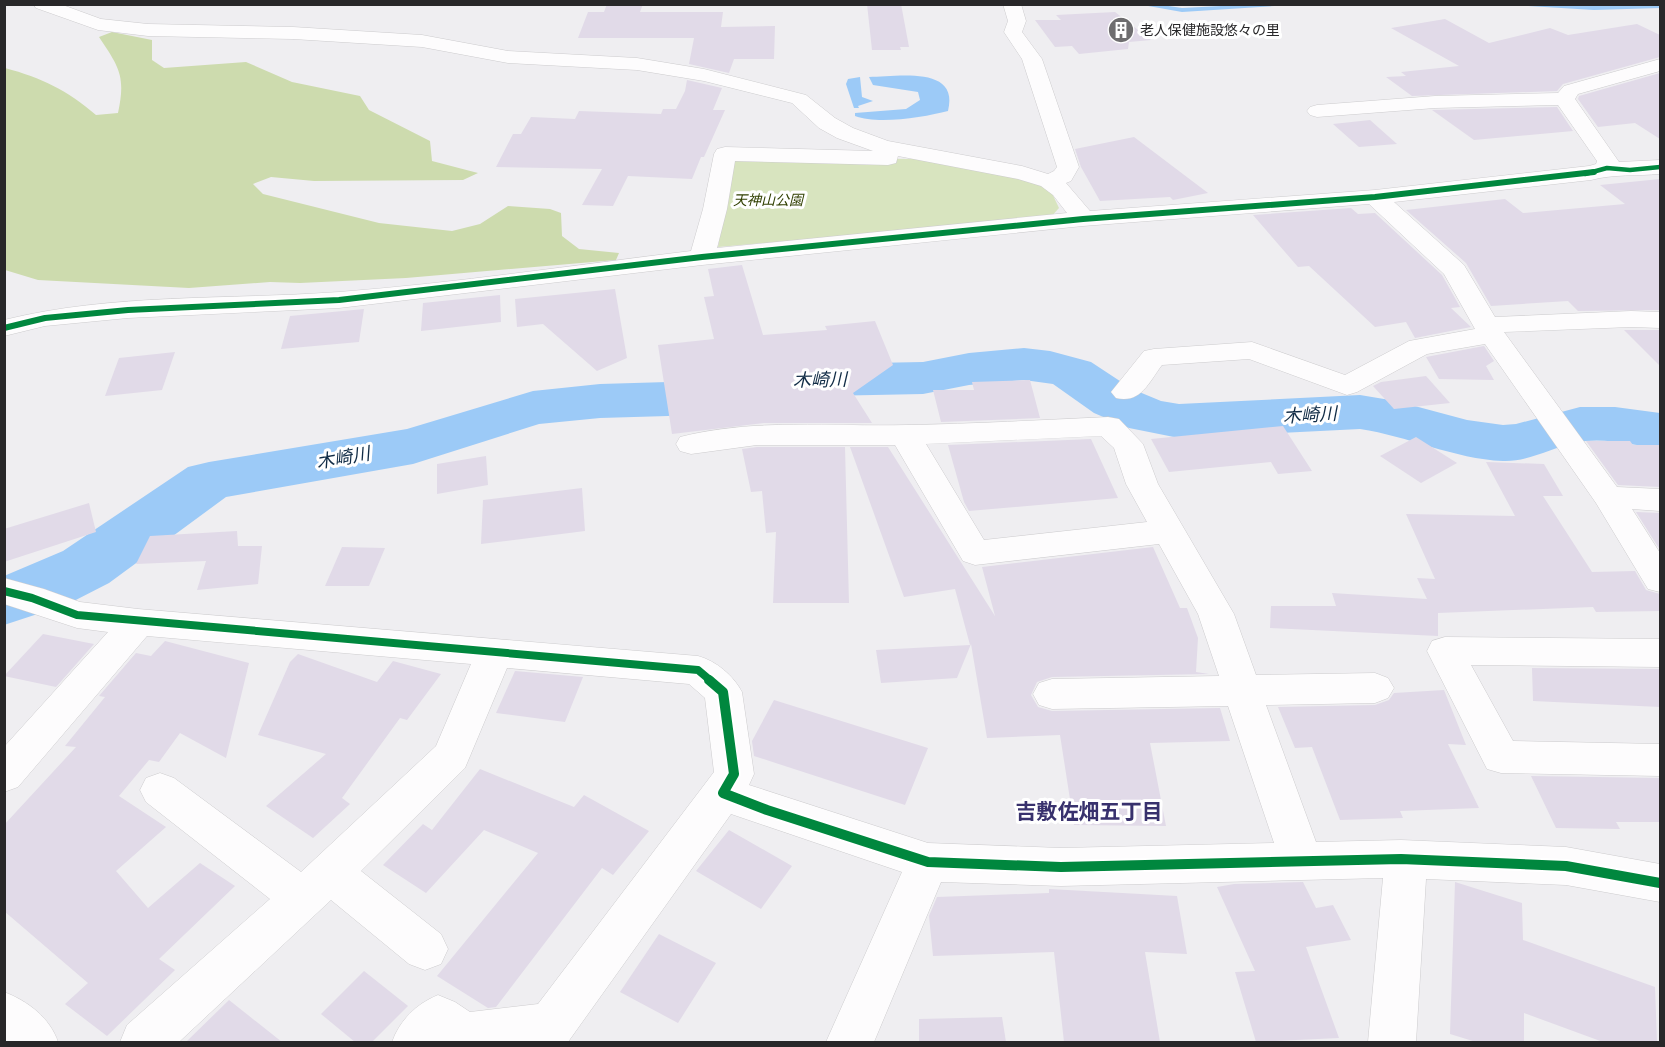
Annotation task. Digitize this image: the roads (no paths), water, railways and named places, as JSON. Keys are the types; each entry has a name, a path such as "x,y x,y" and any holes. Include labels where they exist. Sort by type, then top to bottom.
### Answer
{"street":[{"path":"42,4 98,24 148,30 293,33 422,41 508,57 637,64 704,75 799,99 827,123 845,133 883,147 1022,173 1049,181 1061,190 1083,219"},
{"path":"1011,4 1017,21 1013,32 1032,58 1068,167 1063,176 1049,181"},
{"path":"1564,99 1571,90 1660,65"},
{"path":"1317,111 1407,103 1564,99"},
{"path":"1564,99 1608,161 1607,168"},
{"path":"702,257 715,209 725,154 890,158 929,156"},
{"path":"4,328 45,318 128,310 398,295 702,257 1083,219 1376,197 1591,173 1607,168 1630,170 1660,167"},
{"path":"1376,197 1455,270 1489,330 1608,497 1660,579"},
{"path":"1126,392 1154,357 1252,350 1347,386 1419,347 1489,330 1631,319 1660,320"},
{"path":"691,444 757,435 909,435 1108,426 1128,444 1142,484 1216,614 1301,861"},
{"path":"909,435 911,446 975,553 1169,531"},
{"path":"1608,497 1660,500"},
{"path":"18,595 77,615 138,622 698,670 723,692 734,774 723,793 551,1026 464,1037 438,1018 416,1042"},
{"path":"4,775 138,622"},
{"path":"1660,652 1445,651 1501,757 1660,760"},
{"path":"144,1042 316,886 451,756 494,653"},
{"path":"1052,694 1375,688"},
{"path":"160,790 316,886 425,949"},
{"path":"723,793 767,810 928,862 1061,867 1401,859 1566,866 1660,883"},
{"path":"1392,1042 1405,881 1401,859"},
{"path":"850,1042 928,862"},
{"path":"4,1015 34,1042"}],"water":[{"path":"909,76 935,80 945,86 949,96 948,111 915,118 888,120 855,116 855,113 906,109 920,100 918,92 873,85 869,77"},
{"path":"860,77 862,97 873,101 854,108 846,84 848,79"}],"waterway":[{"path":"1139,4 1182,10 1305,4"},
{"path":"1499,4 1594,8 1660,6"},
{"name":"木崎川","path":"4,601 45,587 86,567 209,481 413,446 533,408 600,401 668,399 744,389 770,381 923,378 969,369 1024,364 1050,367 1072,373 1113,401 1149,416 1179,421 1360,412 1467,438 1503,443 1529,439 1580,424 1615,424 1660,431"}],"place":[{"name":"老人保健施設悠々の里","path":"1121,30"}],"district":[{"name":"吉敷佐畑五丁目","path":"1089,812"}],"park label":[{"name":"天神山公園","path":"768,200"}]}
